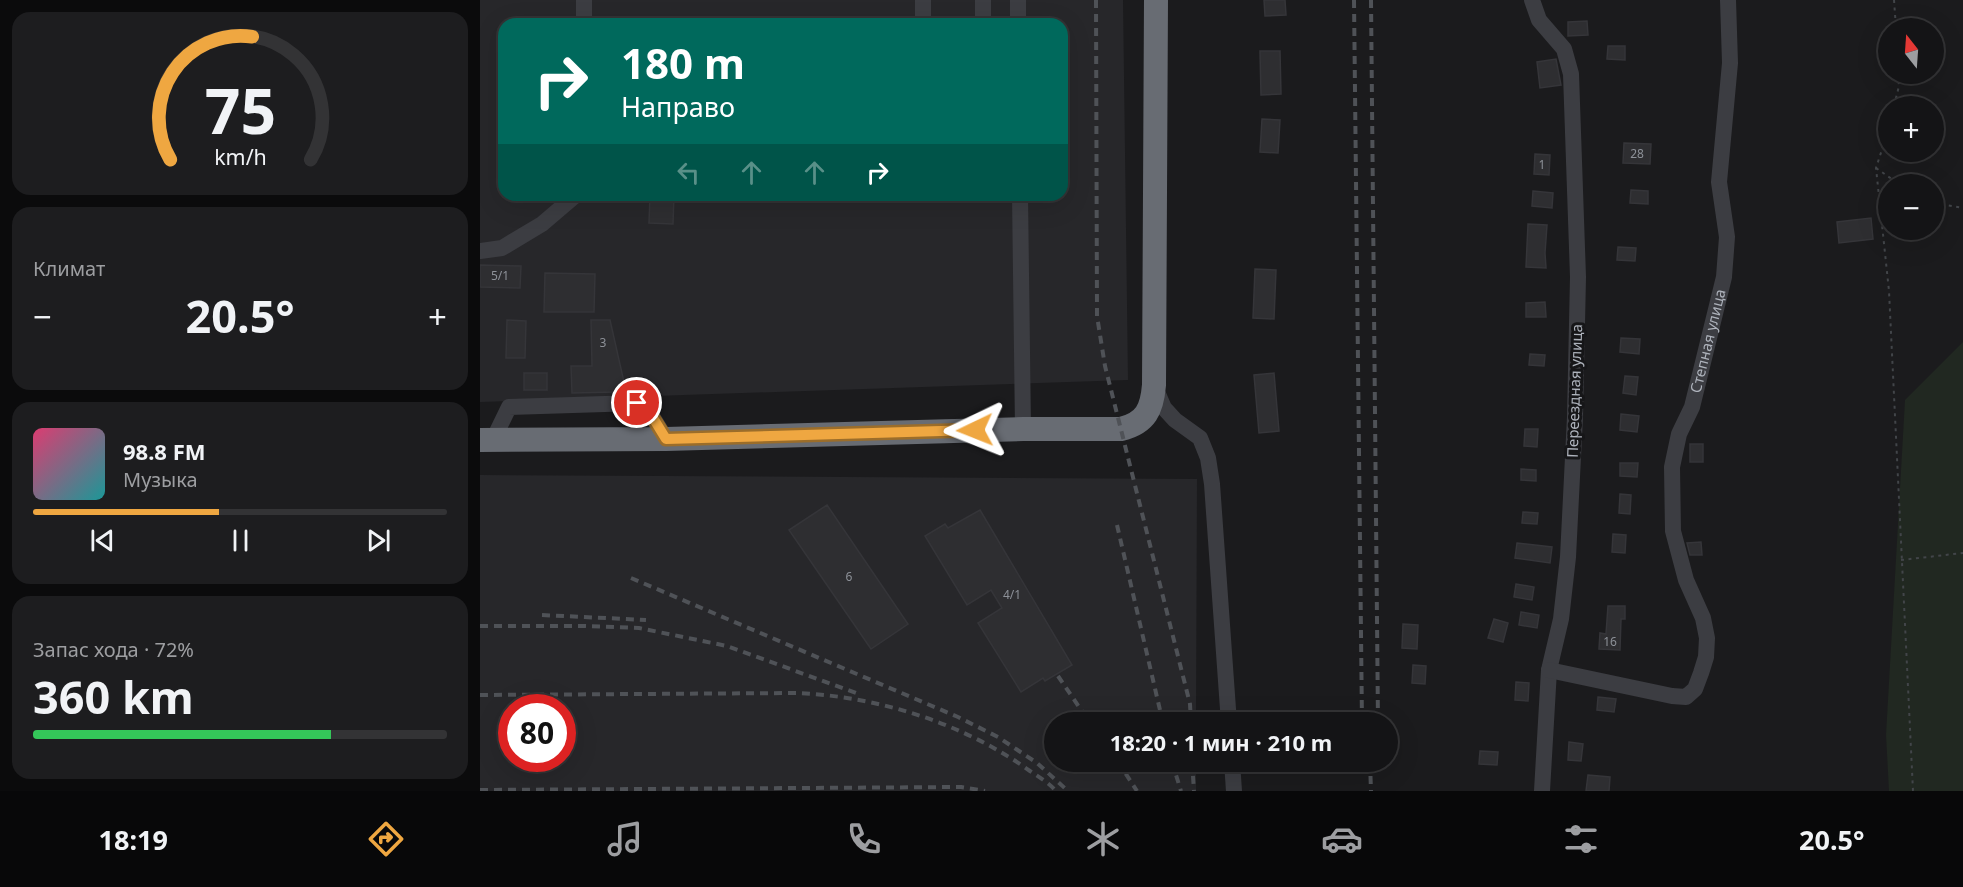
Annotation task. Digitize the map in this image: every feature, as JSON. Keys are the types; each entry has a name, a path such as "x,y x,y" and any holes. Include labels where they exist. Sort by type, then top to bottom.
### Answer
{"highway":[{"path":"486,440 666,439 1023,429 1121,429 1134,425 1146,415 1153,400 1154,385 1156,0"}],"street":[{"path":"584,0 584,18"},
{"path":"923,0 923,18"},
{"path":"983,0 983,18"},
{"path":"1018,0 1018,18"},
{"name":"Переездная улица","path":"1532,0 1539,20 1564,49 1571,74 1575,129 1578,277 1568,557 1561,619 1549,670 1542,791"},
{"name":"Степная улица","path":"1549,670 1686,697 1695,688 1706,657 1707,638 1703,618 1686,580 1673,531 1672,466 1679,434 1692,407 1724,277 1727,237 1719,182 1730,63 1728,0"},
{"path":"480,251 502,248 542,224 569,201"},
{"path":"1020,201 1023,429"},
{"path":"1154,385 1164,408 1174,420 1200,438 1208,458 1212,484 1228,712"},
{"path":"486,440 509,407 637,403 650,413 666,439"},
{"path":"1233,772 1234,791"}],"path":[{"path":"1894,0 1895,18"},
{"path":"1878,162 1876,168 1889,291 1913,791"},
{"path":"1876,168 1885,174"},
{"path":"1944,205 1963,208"},
{"path":"1901,560 1963,553"}],"shaded area":[{"path":"480,0 1123,0 1128,380 480,402"},
{"path":"1963,342 1963,791 1889,791 1886,735 1905,400"},
{"path":"480,475 1197,479 1196,712 1044,712 1044,772 1196,772 1196,791 480,791"}],"building":[{"path":"1264,0 1285,0 1286,15 1265,16"},
{"path":"1587,21 1588,35 1568,36 1568,22"},
{"path":"1608,46 1625,46 1625,60 1607,59"},
{"path":"1260,51 1280,51 1281,94 1261,95"},
{"path":"1556,59 1561,85 1540,88 1537,62"},
{"path":"1262,119 1280,120 1278,153 1260,152"},
{"path":"1624,143 1651,144 1650,164 1623,163"},
{"path":"1535,154 1550,155 1549,175 1534,174"},
{"path":"1631,190 1648,191 1648,204 1630,203"},
{"path":"1533,191 1553,193 1552,208 1532,206"},
{"path":"650,201 674,201 673,224 649,223"},
{"path":"1871,218 1873,239 1839,243 1837,222"},
{"path":"1528,224 1547,225 1546,268 1526,267"},
{"path":"1618,247 1636,248 1635,261 1617,260"},
{"path":"480,265 521,266 520,288 480,287"},
{"path":"1255,269 1276,270 1274,319 1253,318"},
{"path":"545,273 595,274 594,312 544,312"},
{"path":"1545,302 1546,317 1526,317 1526,303"},
{"path":"507,320 526,321 525,358 506,358"},
{"path":"591,320 610,320 624,382 617,392 572,393 571,366 592,366"},
{"path":"1621,338 1640,339 1639,354 1620,352"},
{"path":"1530,354 1545,355 1544,366 1529,365"},
{"path":"524,373 547,373 547,390 524,390"},
{"path":"1274,373 1279,431 1259,433 1254,375"},
{"path":"1625,376 1638,377 1636,395 1623,393"},
{"path":"1621,414 1639,416 1637,432 1620,430"},
{"path":"1525,429 1538,429 1537,447 1524,446"},
{"path":"1690,444 1703,444 1703,462 1690,462"},
{"path":"1620,463 1638,463 1637,477 1620,476"},
{"path":"1521,469 1536,470 1536,481 1521,480"},
{"path":"1620,494 1631,495 1630,514 1619,513"},
{"path":"827,505 908,624 871,649 789,530"},
{"path":"980,510 1072,665 1045,681 1043,678 1021,692 978,623 1002,608 991,590 967,605 925,536 945,524 948,528"},
{"path":"1523,512 1538,513 1537,524 1522,523"},
{"path":"1613,534 1626,535 1625,553 1612,552"},
{"path":"1701,542 1702,555 1690,555 1687,543"},
{"path":"1517,543 1552,547 1550,563 1515,558"},
{"path":"1516,584 1534,587 1532,600 1514,597"},
{"path":"1608,606 1625,606 1625,619 1621,619 1620,650 1599,649 1600,633 1606,634"},
{"path":"1521,612 1539,615 1537,628 1519,625"},
{"path":"1494,619 1508,623 1503,642 1488,638"},
{"path":"1403,624 1418,625 1417,649 1402,648"},
{"path":"1413,665 1426,666 1425,684 1412,683"},
{"path":"1516,682 1529,683 1528,701 1515,700"},
{"path":"1598,697 1616,699 1614,712 1597,710"},
{"path":"1569,742 1583,744 1581,761 1568,760"},
{"path":"1480,751 1498,752 1497,765 1479,764"},
{"path":"1588,775 1610,777 1609,791 1586,791"}],"railway":[{"path":"1096,0 1097,316 1105,366 1190,712"},
{"path":"1354,0 1362,712"},
{"path":"1371,0 1378,712"},
{"path":"1117,525 1160,712"},
{"path":"631,578 958,717 998,737 1037,763 1068,791"},
{"path":"542,615 646,620"},
{"path":"480,626 639,628 727,646 856,693"},
{"path":"1058,676 1083,712"},
{"path":"480,695 796,693 827,695 888,706 948,726 1004,754 1044,780 1056,791"},
{"path":"1125,772 1137,791"},
{"path":"1175,772 1181,791"},
{"path":"1193,772 1194,791"},
{"path":"1370,772 1371,791"},
{"path":"480,790 961,787 985,791"}],"route":[{"path":"637,403 650,413 666,439 975,430"}]}
